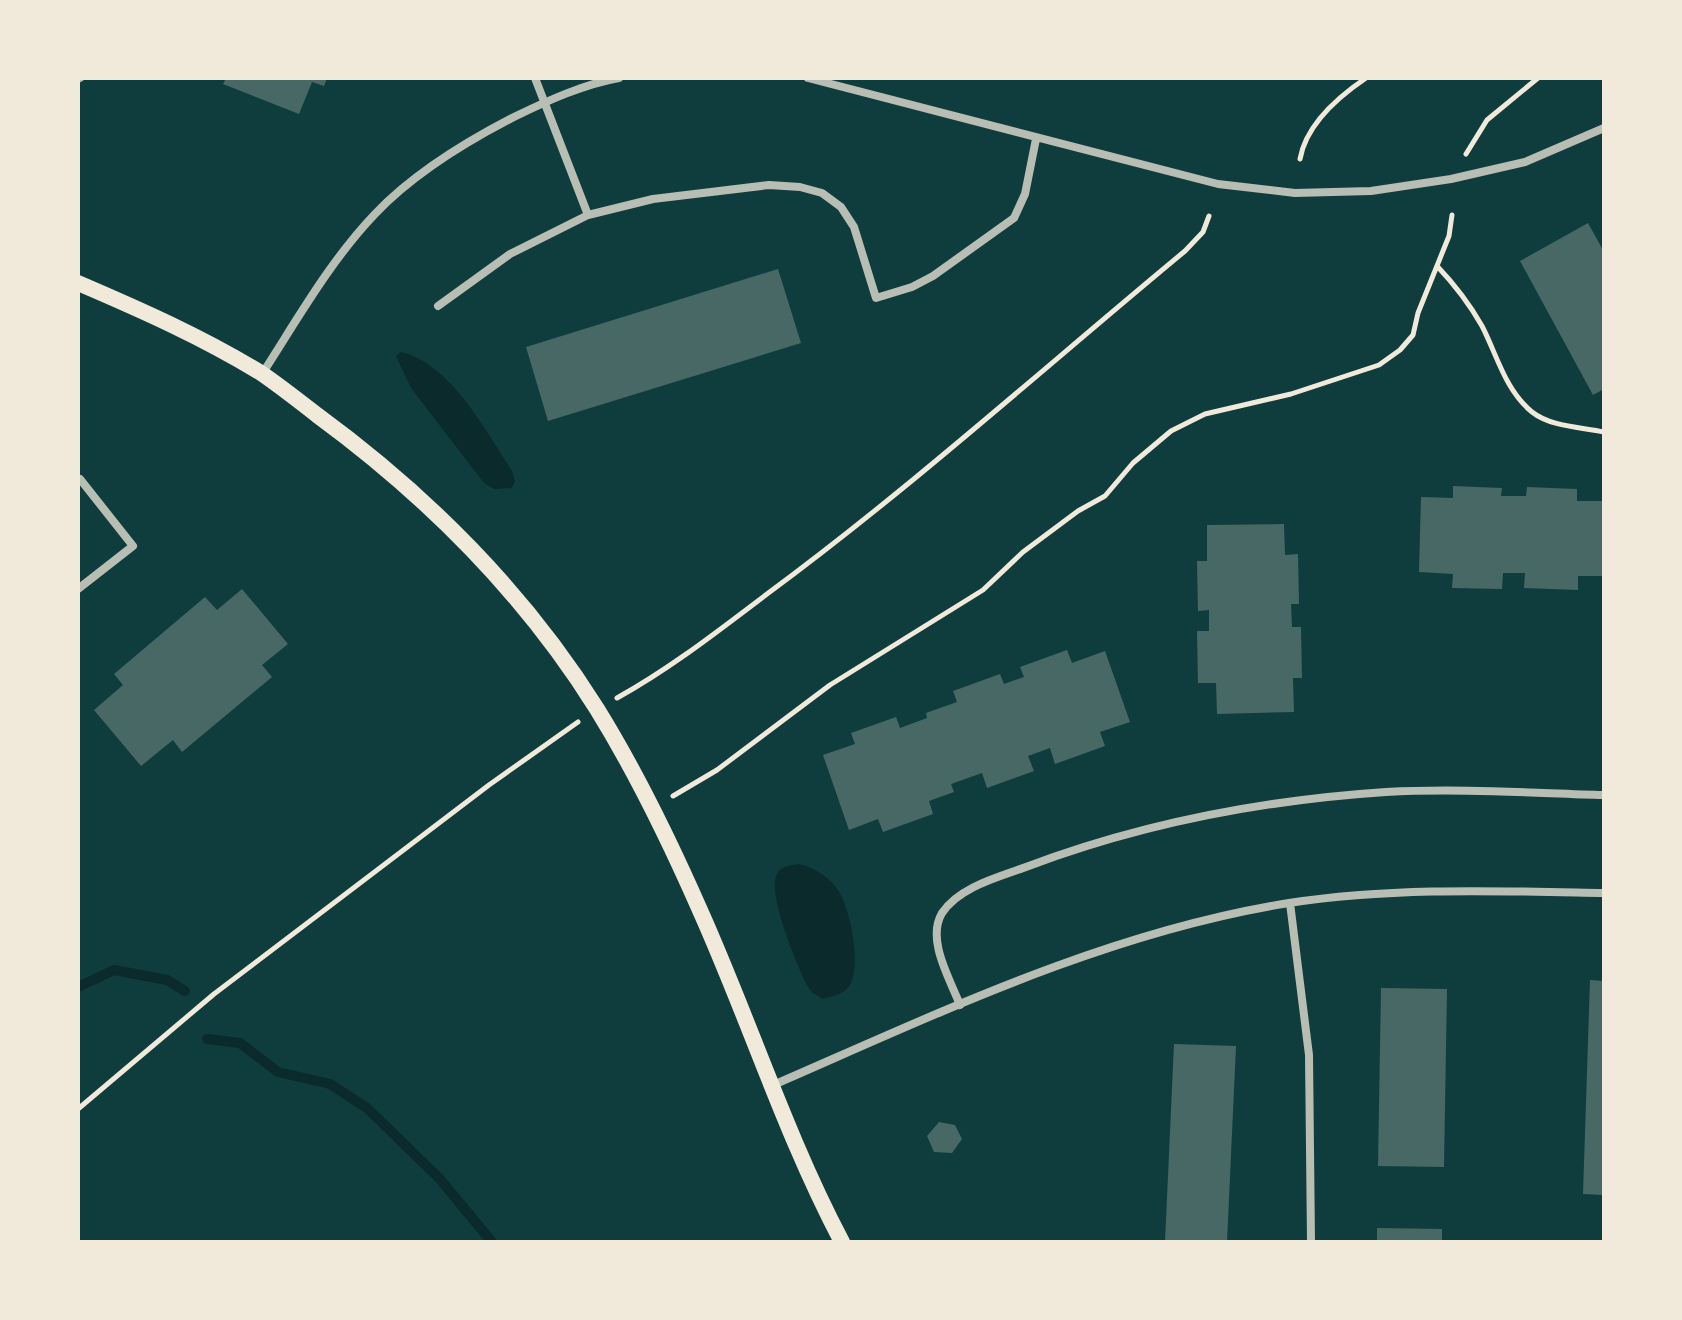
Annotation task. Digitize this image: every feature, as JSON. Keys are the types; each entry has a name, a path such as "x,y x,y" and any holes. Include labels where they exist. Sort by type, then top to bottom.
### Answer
{"main road":[{"path":"78,283 172,324 262,374 352,440 430,506 520,605 596,709 652,808 700,909 813,1187 842,1242"}],"street":[{"path":"535,78 588,215"},
{"path":"262,374 331,268 376,213 423,172 476,137 543,102 619,78"},
{"path":"811,78 1218,184 1295,193 1371,191 1451,179 1525,162 1604,128"},
{"path":"438,306 510,254 588,215 653,199 769,185 800,187 822,193 841,207 854,227 876,298 912,287 933,276 1014,218 1025,194 1036,139"},
{"path":"78,481 80,479 133,546 78,589"},
{"path":"960,1005 940,954 937,933 941,914 956,899 982,884 1061,854 1134,832 1214,815 1385,792 1604,795"},
{"path":"770,1086 960,1005 1097,951 1158,931 1290,903 1409,893 1604,893"},
{"path":"1290,903 1309,1055 1311,1242"}],"path":[{"path":"1300,159 1302,146 1332,105 1366,78"},
{"path":"1451,179 1487,120 1538,78"},
{"path":"652,808 717,770 830,685 983,590 1023,552 1078,511 1105,496 1133,463 1171,431 1205,414 1291,394 1379,365 1400,350 1413,335 1418,313 1449,236 1452,215"},
{"path":"78,1109 214,994 489,785 596,709 661,673 833,545 1185,251 1203,232 1209,216"},
{"path":"1437,266 1461,291 1482,327 1501,372 1533,412 1551,422 1604,432"}],"water":[{"path":"401,352 436,370 466,401 512,471 515,481 512,488 494,489 484,483 411,388 396,356"},
{"path":"798,864 819,872 836,887 846,907 853,935 855,963 850,985 841,993 822,999 811,991 803,977 776,897 775,883 779,871"}],"building":[{"path":"226,78 327,78 324,86 312,82 299,114 223,84"},
{"path":"1588,223 1604,252 1604,389 1593,395 1520,261"},
{"path":"778,269 801,343 548,421 526,347"},
{"path":"1453,486 1502,488 1501,496 1526,496 1527,487 1577,489 1577,501 1604,501 1604,576 1578,576 1578,590 1524,588 1525,573 1503,573 1502,589 1452,588 1453,574 1419,572 1421,497 1453,498"},
{"path":"1284,524 1285,555 1298,554 1299,604 1291,604 1292,627 1301,627 1302,678 1293,678 1294,712 1217,714 1216,683 1198,683 1197,631 1209,631 1209,610 1198,611 1197,561 1207,561 1207,525"},
{"path":"242,589 288,644 262,665 272,677 182,752 173,740 141,766 94,710 123,685 114,674 205,597 217,610"},
{"path":"1067,650 1072,663 1105,651 1130,722 1100,732 1105,746 1055,764 1050,748 1028,756 1034,771 987,788 982,773 951,784 954,792 929,801 933,814 883,832 878,819 849,830 823,755 855,744 851,733 896,717 900,728 927,718 926,713 957,702 953,691 1000,674 1004,684 1024,677 1020,667"},
{"path":"1590,980 1604,981 1604,1195 1583,1194"},
{"path":"1381,988 1447,989 1444,1167 1378,1166"},
{"path":"1174,1044 1236,1046 1227,1242 1165,1242"},
{"path":"939,1122 955,1125 962,1139 952,1153 934,1152 927,1136"},
{"path":"1377,1228 1442,1229 1442,1242 1377,1242"}],"waterway":[{"path":"78,987 114,970 167,980 185,991"},
{"path":"207,1039 240,1043 278,1072 330,1084 367,1108 439,1178 492,1242"}]}
